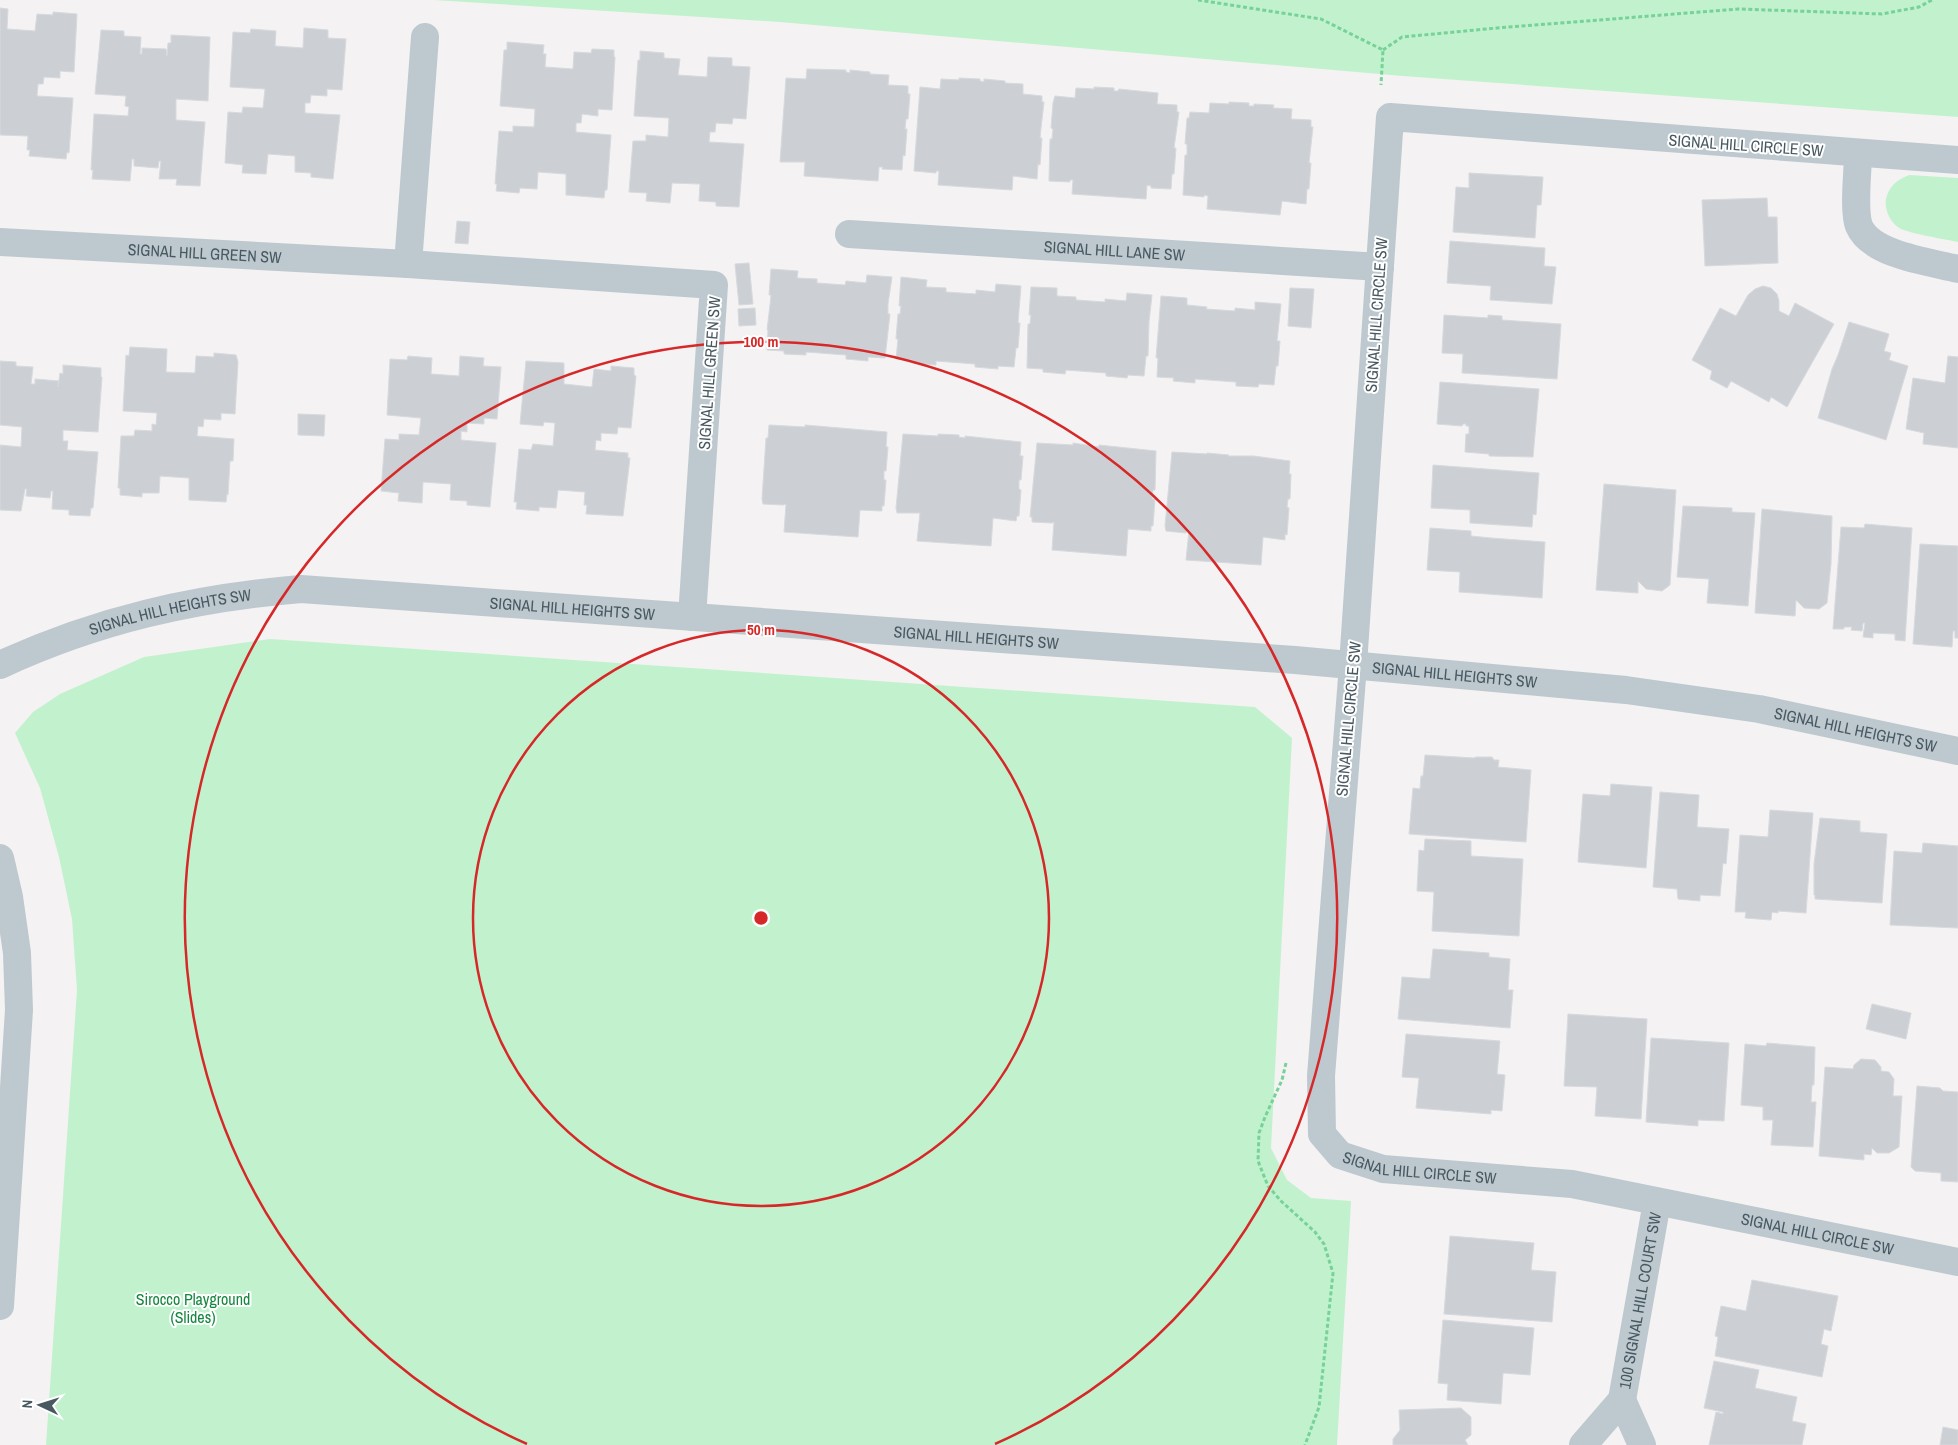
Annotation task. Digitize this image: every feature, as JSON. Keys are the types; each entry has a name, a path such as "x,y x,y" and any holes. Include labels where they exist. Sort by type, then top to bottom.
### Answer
{"street":[{"path":"408,264 426,37"},
{"name":"SIGNAL HILL CIRCLE SW","path":"1958,160 1390,117 1352,665 1320,1076 1322,1134 1340,1154 1383,1169 1572,1184 1958,1262"},
{"path":"1858,153 1857,213 1859,226 1865,236 1875,245 1886,250 1958,269"},
{"name":"SIGNAL HILL LANE SW","path":"849,234 1380,267"},
{"name":"SIGNAL HILL GREEN SW","path":"0,242 408,264 714,285 692,617"},
{"name":"SIGNAL HILL HEIGHTS SW","path":"0,665 31,651 78,634 144,613 202,601 251,594 301,590 1352,665 1626,690 1740,706 1958,751"},
{"path":"0,858 9,897 17,954 19,1010 0,1306"},
{"name":"100 SIGNAL HILL COURT SW","path":"1583,1445 1622,1400 1657,1202"},
{"name":"100 SIGNAL HILL COURT SW","path":"1622,1400 1642,1445"}],"path":[{"path":"1198,0 1321,19 1383,50"},
{"path":"1383,50 1402,37 1497,28 1739,9 1882,14 1919,7 1932,0"},
{"path":"1383,50 1380,81 1390,117"}],"green space":[{"path":"434,0 1958,0 1958,117 1403,76 780,22"},
{"path":"1909,175 1958,178 1958,242 1906,231 1897,227 1891,220 1886,208 1887,194 1894,184"},
{"name":"Sirocco Playground (Slides)","path":"270,639 1255,707 1292,738 1271,1148 1287,1180 1311,1198 1351,1201 1337,1445 46,1445 77,990 72,919 59,857 40,788 15,733 33,712 60,694 144,657"}],"building":[{"path":"0,8 8,9 7,29 35,31 37,14 53,15 53,12 77,14 74,72 60,71 60,78 44,77 43,84 38,84 37,96 73,98 69,153 67,152 66,159 29,156 30,150 27,150 28,136 0,135"},
{"path":"304,28 328,30 328,38 346,39 342,90 327,89 327,96 311,95 310,103 305,103 305,113 340,115 333,179 311,177 311,173 295,172 295,156 268,154 266,174 242,173 243,165 225,163 228,112 242,113 243,107 263,108 265,89 230,87 233,32 250,33 251,29 276,31 275,46 303,48"},
{"path":"101,30 124,31 124,36 141,37 140,54 142,54 142,48 166,49 167,56 171,35 210,37 208,101 176,99 176,120 205,122 200,186 176,185 177,179 159,179 161,161 159,161 158,168 134,166 134,159 132,159 130,181 92,179 94,114 128,116 129,107 125,106 126,96 95,94"},
{"path":"507,42 544,45 543,54 546,54 545,67 573,69 574,52 591,53 592,49 614,50 612,110 598,109 598,116 582,114 581,123 576,123 576,132 611,135 607,190 605,190 604,198 566,195 566,174 538,172 537,189 520,188 519,193 496,191 499,131 513,132 513,126 534,127 535,109 500,106 504,50 507,50"},
{"path":"640,51 664,53 664,58 680,59 678,75 707,77 708,57 732,58 732,66 750,67 746,119 733,118 732,124 716,123 715,132 710,132 709,142 744,144 739,207 716,206 716,202 699,201 700,184 672,183 670,203 646,201 647,193 629,192 633,141 646,141 646,135 668,137 669,118 634,116"},
{"path":"807,69 846,70 846,72 850,73 850,70 889,75 888,85 908,86 908,94 910,94 908,119 906,119 905,129 907,129 905,156 903,155 902,170 882,169 883,167 879,167 878,181 804,176 805,162 780,162 786,78 806,79"},
{"path":"959,78 980,79 980,81 984,82 984,79 1023,84 1023,94 1042,96 1042,102 1044,102 1040,138 1042,138 1037,179 1013,176 1012,190 938,185 939,171 936,171 936,173 914,171 920,87 940,89 941,79 959,80"},
{"path":"1094,87 1114,88 1114,91 1119,89 1158,93 1157,104 1177,105 1177,112 1179,112 1171,189 1151,188 1151,186 1147,185 1146,199 1072,194 1073,180 1070,180 1070,182 1049,181 1050,139 1052,139 1053,129 1051,128 1055,96 1075,98 1076,88 1094,89"},
{"path":"1229,102 1249,103 1249,106 1254,106 1254,104 1274,105 1273,108 1292,109 1291,119 1311,120 1311,127 1313,127 1309,163 1311,163 1306,204 1282,201 1280,215 1207,209 1208,196 1183,195 1185,155 1187,155 1187,144 1185,144 1187,118 1189,118 1190,112 1209,113 1210,103 1229,104"},
{"path":"1469,173 1543,177 1541,205 1537,205 1535,238 1453,232 1456,187 1469,188"},
{"path":"1767,198 1768,217 1777,217 1778,263 1705,266 1702,200"},
{"path":"457,221 470,222 468,244 455,243"},
{"path":"1450,241 1545,248 1544,266 1556,267 1552,304 1490,300 1491,286 1447,283"},
{"path":"749,263 753,304 739,305 735,264"},
{"path":"771,269 798,271 797,278 817,279 817,283 845,285 846,281 866,283 867,275 892,277 888,304 888,314 890,314 885,358 868,357 868,361 846,359 846,355 806,352 806,355 784,354 784,351 767,350"},
{"path":"901,277 927,280 926,287 946,288 946,292 976,294 976,290 995,292 996,284 1021,286 1018,348 1016,348 1014,367 998,366 998,369 975,367 975,364 936,361 936,365 913,363 913,360 896,359 898,314 900,314 901,306 899,306"},
{"path":"1763,286 1771,288 1777,294 1779,311 1789,316 1795,303 1834,324 1787,407 1771,397 1769,402 1731,381 1727,388 1710,379 1712,371 1692,360 1720,308 1736,316 1748,295 1755,289"},
{"path":"1031,287 1057,288 1057,296 1076,297 1076,300 1105,302 1105,299 1126,301 1127,293 1152,295 1148,356 1146,356 1144,376 1128,375 1127,378 1106,376 1106,373 1066,370 1065,374 1043,372 1043,369 1027,368"},
{"path":"1290,288 1314,289 1311,328 1288,326"},
{"path":"1161,296 1187,298 1187,305 1207,307 1206,309 1235,311 1235,308 1255,310 1255,302 1281,304 1277,341 1280,341 1278,366 1276,366 1274,385 1259,384 1258,387 1236,386 1236,382 1195,379 1195,383 1173,381 1174,378 1157,377 1158,358 1156,358"},
{"path":"755,308 756,325 739,326 738,309"},
{"path":"1444,315 1488,318 1488,315 1502,316 1502,320 1561,324 1557,379 1462,373 1463,354 1442,353"},
{"path":"1849,322 1889,334 1884,351 1891,353 1889,360 1908,366 1886,440 1818,418 1832,369"},
{"path":"130,347 167,349 166,372 195,373 196,356 214,357 214,353 236,355 238,362 235,414 221,413 221,420 204,419 203,427 198,426 197,436 234,439 233,461 230,461 226,502 189,500 189,478 160,476 159,493 142,493 142,497 120,495 120,488 118,488 121,436 134,436 135,430 152,431 152,424 156,425 157,413 123,411 126,355 129,356"},
{"path":"408,356 432,358 431,374 459,376 460,356 484,358 483,366 501,367 497,419 484,418 484,424 467,423 467,432 461,431 461,440 496,443 490,507 467,505 467,501 450,500 451,484 423,482 422,503 398,501 399,493 381,491 385,439 399,440 399,434 419,435 421,418 387,415 390,359 407,360"},
{"path":"1948,356 1958,357 1958,448 1923,444 1924,433 1906,429 1913,378 1945,383"},
{"path":"0,361 16,362 16,366 33,367 31,384 35,384 35,379 59,381 60,373 63,374 63,365 101,368 98,432 63,430 63,441 68,441 67,450 98,452 93,508 91,508 90,516 69,515 69,510 52,509 53,491 51,491 50,498 26,496 27,489 25,489 21,511 0,510 0,445 21,447 22,427 0,425"},
{"path":"526,361 564,363 564,384 592,387 594,369 611,371 611,366 634,368 634,375 636,376 631,428 618,427 617,434 601,433 601,441 596,440 595,450 628,453 628,458 630,458 623,516 586,514 587,505 584,505 585,492 558,490 556,508 539,507 539,511 516,509 517,502 514,502 519,449 531,450 533,444 553,446 555,423 544,422 543,426 520,424"},
{"path":"1440,382 1539,389 1533,457 1489,456 1489,454 1465,452 1466,434 1469,434 1469,426 1466,426 1466,424 1462,426 1437,424"},
{"path":"298,414 325,415 324,436 298,435"},
{"path":"769,425 805,427 805,425 887,432 886,447 888,447 886,471 884,471 884,480 886,480 884,506 882,506 882,511 860,510 858,537 784,532 786,504 763,504 762,499 766,438 768,438"},
{"path":"903,434 959,435 959,437 965,438 965,436 1021,442 1020,456 1023,456 1019,489 1021,490 1019,516 1017,516 1016,521 993,518 991,546 917,541 920,513 897,513 896,508"},
{"path":"1037,443 1073,445 1073,443 1156,451 1155,490 1153,490 1152,499 1155,499 1151,531 1128,529 1126,556 1052,550 1054,522 1032,522 1032,517 1030,517"},
{"path":"1172,452 1254,456 1290,461 1290,499 1288,499 1287,507 1289,508 1287,535 1285,534 1285,540 1263,537 1261,565 1186,560 1189,531 1186,531 1186,533 1166,531 1165,526"},
{"path":"1433,465 1539,473 1536,515 1533,514 1532,527 1470,523 1470,510 1431,508"},
{"path":"1604,484 1676,490 1670,585 1662,591 1646,589 1638,581 1638,593 1596,590"},
{"path":"1683,506 1732,508 1732,512 1755,513 1748,606 1707,603 1709,579 1677,577"},
{"path":"1762,509 1832,516 1831,564 1827,603 1819,609 1804,608 1796,600 1795,616 1755,613"},
{"path":"1865,524 1912,528 1905,641 1895,640 1895,634 1873,633 1873,638 1863,637 1865,623 1863,623 1862,631 1851,630 1852,627 1833,629 1841,527 1864,528"},
{"path":"1430,528 1471,531 1471,536 1545,542 1542,598 1459,592 1460,572 1427,570"},
{"path":"1920,544 1958,546 1958,638 1955,638 1955,631 1953,631 1952,647 1913,644"},
{"path":"1425,755 1474,758 1492,757 1494,760 1499,760 1498,767 1531,770 1526,842 1409,834 1413,788 1420,789"},
{"path":"1611,784 1652,787 1646,868 1578,862 1583,794 1610,796"},
{"path":"1660,792 1699,795 1697,827 1729,829 1726,864 1723,863 1720,896 1700,895 1700,901 1678,899 1677,889 1653,887"},
{"path":"1770,810 1813,813 1806,913 1778,911 1778,913 1772,912 1771,920 1745,918 1746,912 1735,912 1740,835 1768,837"},
{"path":"1820,818 1860,821 1860,832 1887,834 1882,903 1815,899 1814,864"},
{"path":"1425,839 1471,841 1471,856 1523,859 1519,936 1432,931 1434,892 1417,891 1419,850 1424,851"},
{"path":"1923,843 1958,846 1958,928 1890,925 1894,851 1922,853"},
{"path":"1433,949 1489,953 1489,957 1510,959 1508,990 1513,990 1510,1028 1398,1019 1402,977 1430,979"},
{"path":"1872,1004 1911,1013 1906,1039 1866,1029"},
{"path":"1568,1014 1647,1019 1641,1119 1595,1116 1597,1087 1564,1086"},
{"path":"1406,1034 1500,1041 1497,1074 1505,1075 1502,1111 1491,1110 1491,1114 1416,1108 1419,1078 1402,1077"},
{"path":"1651,1038 1729,1043 1724,1121 1698,1120 1698,1126 1646,1122"},
{"path":"1767,1043 1815,1047 1814,1085 1812,1085 1811,1102 1816,1102 1813,1147 1771,1145 1773,1120 1763,1120 1763,1107 1741,1105 1745,1044 1766,1046"},
{"path":"1861,1059 1875,1060 1881,1067 1881,1071 1889,1072 1894,1079 1893,1096 1902,1096 1899,1147 1889,1153 1877,1153 1872,1148 1871,1155 1864,1154 1864,1160 1819,1156 1825,1067 1853,1069 1854,1065"},
{"path":"1917,1086 1958,1092 1958,1182 1941,1181 1941,1173 1915,1171 1911,1167"},
{"path":"1450,1236 1534,1243 1531,1270 1556,1272 1552,1322 1444,1314"},
{"path":"1752,1280 1838,1296 1831,1331 1824,1329 1821,1344 1828,1346 1822,1377 1715,1356 1718,1337 1715,1336 1721,1306 1746,1311"},
{"path":"1443,1320 1534,1328 1530,1375 1503,1373 1501,1404 1447,1400 1448,1384 1438,1383"},
{"path":"1714,1361 1759,1370 1755,1388 1797,1397 1792,1421 1806,1424 1802,1445 1709,1445 1716,1412 1723,1414 1723,1412 1704,1408"},
{"path":"1461,1408 1471,1417 1471,1435 1465,1440 1468,1445 1393,1445 1393,1439 1400,1430 1399,1410"},
{"path":"1943,1427 1958,1430 1958,1445 1940,1445"}]}
